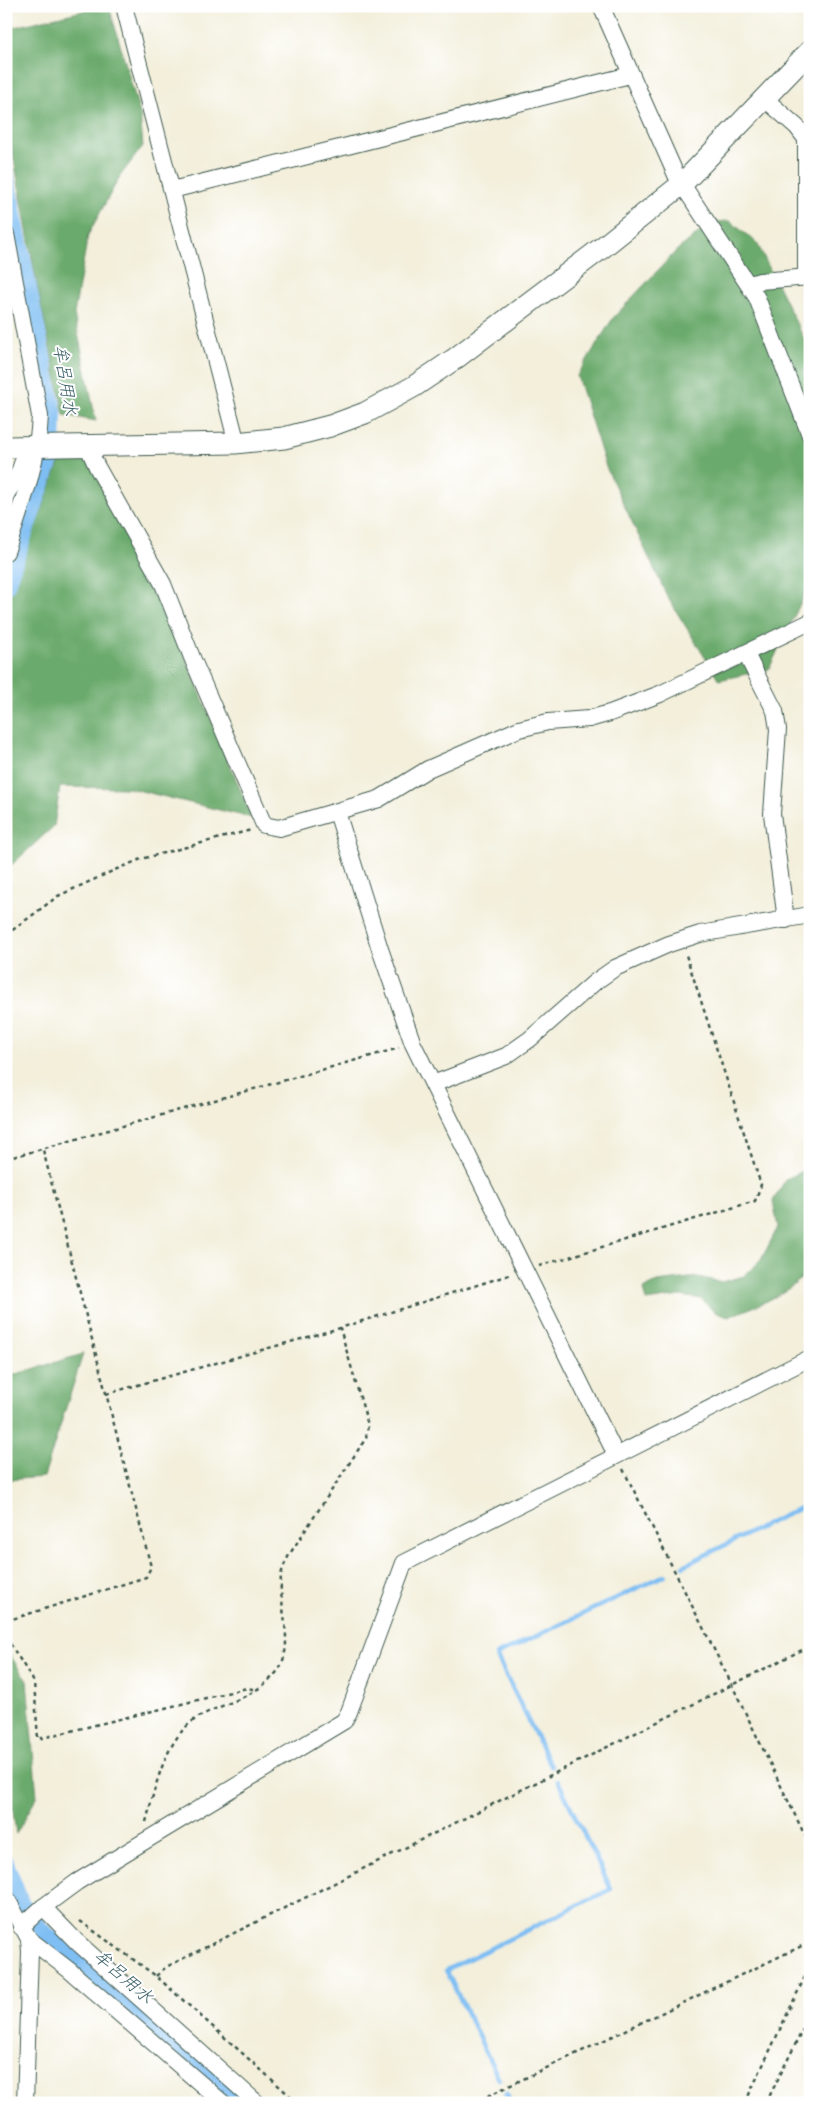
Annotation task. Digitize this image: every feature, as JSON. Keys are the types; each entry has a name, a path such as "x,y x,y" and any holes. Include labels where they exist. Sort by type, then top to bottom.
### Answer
{"street":[{"path":"124,6 235,442"},
{"path":"601,6 630,75 682,184 757,298 810,435"},
{"path":"6,447 88,447 235,442 284,438 330,426 365,413 413,387 456,358 682,184 810,51"},
{"path":"172,190 630,75"},
{"path":"749,284 760,281 808,277 808,138 764,98"},
{"path":"6,234 40,416 33,470 6,552"},
{"path":"6,495 37,447"},
{"path":"88,447 97,467 163,584 193,660 264,826 279,828 379,799 428,769 518,729 548,722 589,719 610,713 660,694 810,622"},
{"path":"746,654 775,711 778,728 772,814 786,920"},
{"path":"337,812 380,949 413,1044 616,1455"},
{"path":"433,1084 506,1056 530,1039 595,982 616,968 668,944 700,934 810,915"},
{"path":"25,2103 30,1952 26,1929 41,1909 77,1882 344,1721 404,1563 810,1358"},
{"path":"6,1897 26,1929 69,1970 223,2103"},
{"path":"41,1909 257,2103"}],"path":[{"path":"6,934 58,896 117,869 141,859 264,826"},
{"path":"6,1159 413,1044"},
{"path":"6,1621 146,1577 151,1567 43,1150"},
{"path":"149,1838 146,1826 160,1771 182,1730 198,1718 247,1697 277,1672 284,1655 286,1634 280,1600 281,1574 289,1554 366,1438 368,1425 340,1328"},
{"path":"616,1455 732,1685 810,1846"},
{"path":"6,1637 34,1682 38,1739 247,1688 257,1690"},
{"path":"156,1976 166,1967 810,1646"},
{"path":"79,1920 156,1976 298,2103"},
{"path":"473,2103 810,1942"},
{"path":"745,2103 810,1966"},
{"path":"766,2103 810,2015"}],"green space":[{"path":"109,6 140,114 143,146 120,176 88,235 74,314 96,421 64,415 38,291 9,132 6,126 6,29"},
{"path":"730,221 757,243 810,351 810,583 769,669 719,680 668,598 606,467 577,376 613,318 677,250 713,222"},
{"path":"66,444 82,448 157,588 252,818 129,788 60,787 54,826 6,870 6,597 14,584"},
{"path":"810,1168 810,1269 793,1286 772,1298 728,1317 713,1311 702,1299 680,1296 646,1301 643,1289 657,1282 698,1277 722,1282 744,1276 761,1260 778,1227 773,1201 786,1179"},
{"path":"83,1354 44,1477 6,1480 6,1377"},
{"path":"6,1649 27,1681 37,1797 16,1834 6,1761"}],"waterway":[{"name":"牟呂用水","path":"6,175 54,412 53,454 6,587"},
{"path":"683,1566 810,1503"},
{"path":"551,1766 496,1655 665,1575"},
{"path":"499,2079 446,1970 611,1889 558,1781"},
{"name":"牟呂用水","path":"6,1863 21,1902 41,1929 238,2103"},
{"path":"506,2093 511,2103"}]}
